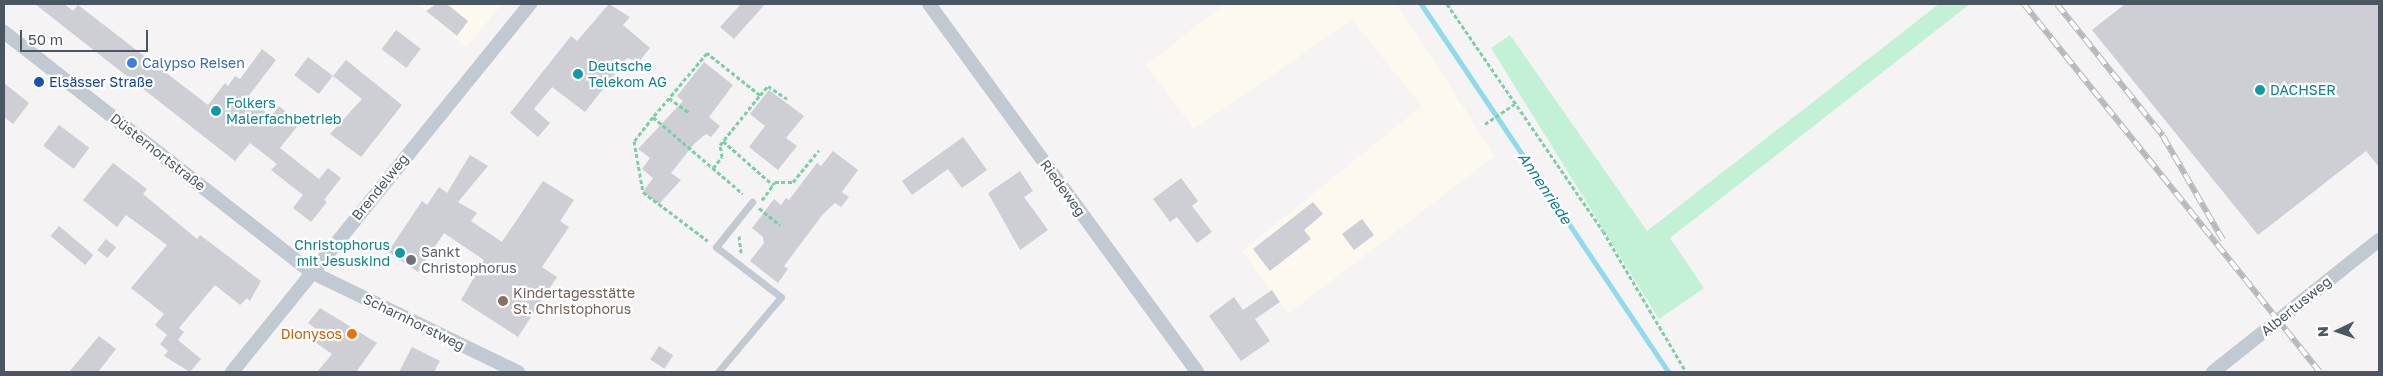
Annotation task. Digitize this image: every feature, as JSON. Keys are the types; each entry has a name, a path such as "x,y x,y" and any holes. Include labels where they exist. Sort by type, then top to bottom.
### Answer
{"street":[{"name":"Brendelweg","path":"232,372 311,272 530,4"},
{"name":"Riedeweg","path":"929,4 1197,372"},
{"name":"Düsternortstraße","path":"4,32 311,272"},
{"name":"Albertusweg","path":"2213,372 2379,240"},
{"name":"Scharnhorstweg","path":"311,272 518,372"}],"lane":[{"path":"718,372 781,297 716,247 738,218 754,204"}],"path":[{"path":"1447,4 1637,285 1686,372"},
{"path":"716,247 643,192 634,141 707,53 760,95"},
{"path":"713,168 722,157 723,141 768,86 787,99"},
{"path":"670,98 690,113"},
{"path":"1485,124 1516,104"},
{"path":"653,117 780,225"},
{"path":"723,141 773,185"},
{"path":"754,204 773,185 793,182 819,150"},
{"path":"738,218 742,267"}],"shaded area":[{"path":"418,4 502,4 466,47"},
{"path":"1225,4 1397,4 1495,156 1288,314 1242,251 1422,106 1352,20 1194,129 1146,65"}],"green space":[{"path":"1939,4 1970,4 1670,238 1704,288 1659,319 1491,48 1510,35 1647,231"}],"building":[{"path":"35,4 64,4 73,11 78,5 208,105 225,83 228,86 235,76 240,79 262,49 276,60 247,98 271,116 279,106 300,123 280,148 319,179 328,168 341,178 324,200 327,202 311,222 293,208 303,195 271,170 277,164 250,143 235,161"},
{"path":"436,4 447,4 468,21 457,36 426,11"},
{"path":"609,4 630,17 623,25 650,48 639,62 627,58 585,112 552,87 534,109 550,123 538,137 510,113 571,36 577,41"},
{"path":"741,4 765,4 734,39 720,27"},
{"name":"DACHSER","path":"2125,4 2379,4 2379,167 2366,151 2258,235 2092,30"},
{"path":"396,30 421,49 406,68 382,49"},
{"path":"308,57 333,76 319,94 294,75"},
{"path":"346,60 402,105 361,157 330,134 362,99 333,76"},
{"path":"704,62 733,85 709,117 720,126 711,137 706,134 694,144 671,173 681,180 659,204 643,192 653,178 642,169 650,158 638,149 683,101 677,96"},
{"path":"4,83 29,103 13,124 4,117"},
{"path":"769,90 804,116 786,138 797,146 778,170 749,147 765,126 750,114"},
{"path":"59,125 89,148 74,169 43,146"},
{"path":"963,137 987,170 962,188 948,169 912,195 902,181"},
{"path":"833,151 858,170 842,192 849,197 841,207 835,203 823,214 784,266 788,269 778,283 750,261 764,243 763,237 752,228 774,199 781,205 786,198 789,200 817,163 821,166"},
{"path":"470,155 488,166 458,202 477,213 471,221 502,242 543,181 574,200 560,221 569,227 542,267 557,277 518,337 461,300 484,260 444,233 418,272 388,252 422,201 427,205 439,187 447,193"},
{"path":"113,163 147,189 143,194 197,239 200,235 261,281 250,301 247,298 240,305 215,285 179,328 184,332 178,340 201,359 190,372 164,356 168,351 160,344 167,335 155,325 164,314 131,288 167,245 126,215 117,227 83,200"},
{"path":"1020,171 1033,191 1024,197 1048,230 1020,250 988,193"},
{"path":"1181,178 1198,201 1192,206 1212,232 1197,243 1177,217 1170,222 1153,199"},
{"path":"1313,202 1323,214 1304,230 1311,239 1270,271 1253,249"},
{"path":"1362,219 1374,235 1354,250 1342,234"},
{"path":"59,226 93,255 85,265 51,236"},
{"path":"106,239 116,247 107,258 97,250"},
{"path":"1272,290 1280,302 1255,319 1270,341 1241,361 1209,316 1234,297 1243,310"},
{"path":"320,308 377,343 356,372 317,372 332,354 315,342 322,333 308,323"},
{"path":"99,336 116,349 98,372 69,372"},
{"path":"659,346 673,355 665,369 650,359"},
{"path":"412,347 440,361 434,372 399,372"}],"waterway":[{"name":"Annenriede","path":"1421,4 1668,372"}],"railway":[{"path":"2024,4 2320,372"},
{"path":"2057,4 2163,136 2223,240"}],"place":[{"name":"Calypso Reisen","path":"132,63"},
{"name":"Deutsche Telekom AG","path":"578,74"},
{"name":"Elsässer Straße","path":"39,82"},
{"name":"DACHSER","path":"2260,90"},
{"name":"Folkers Malerfachbetrieb","path":"216,111"},
{"name":"Christophorus mit Jesuskind","path":"400,253"},
{"name":"Sankt Christophorus","path":"411,260"},
{"name":"Kindertagesstätte St. Christophorus","path":"503,301"},
{"name":"Dionysos","path":"352,334"}]}
